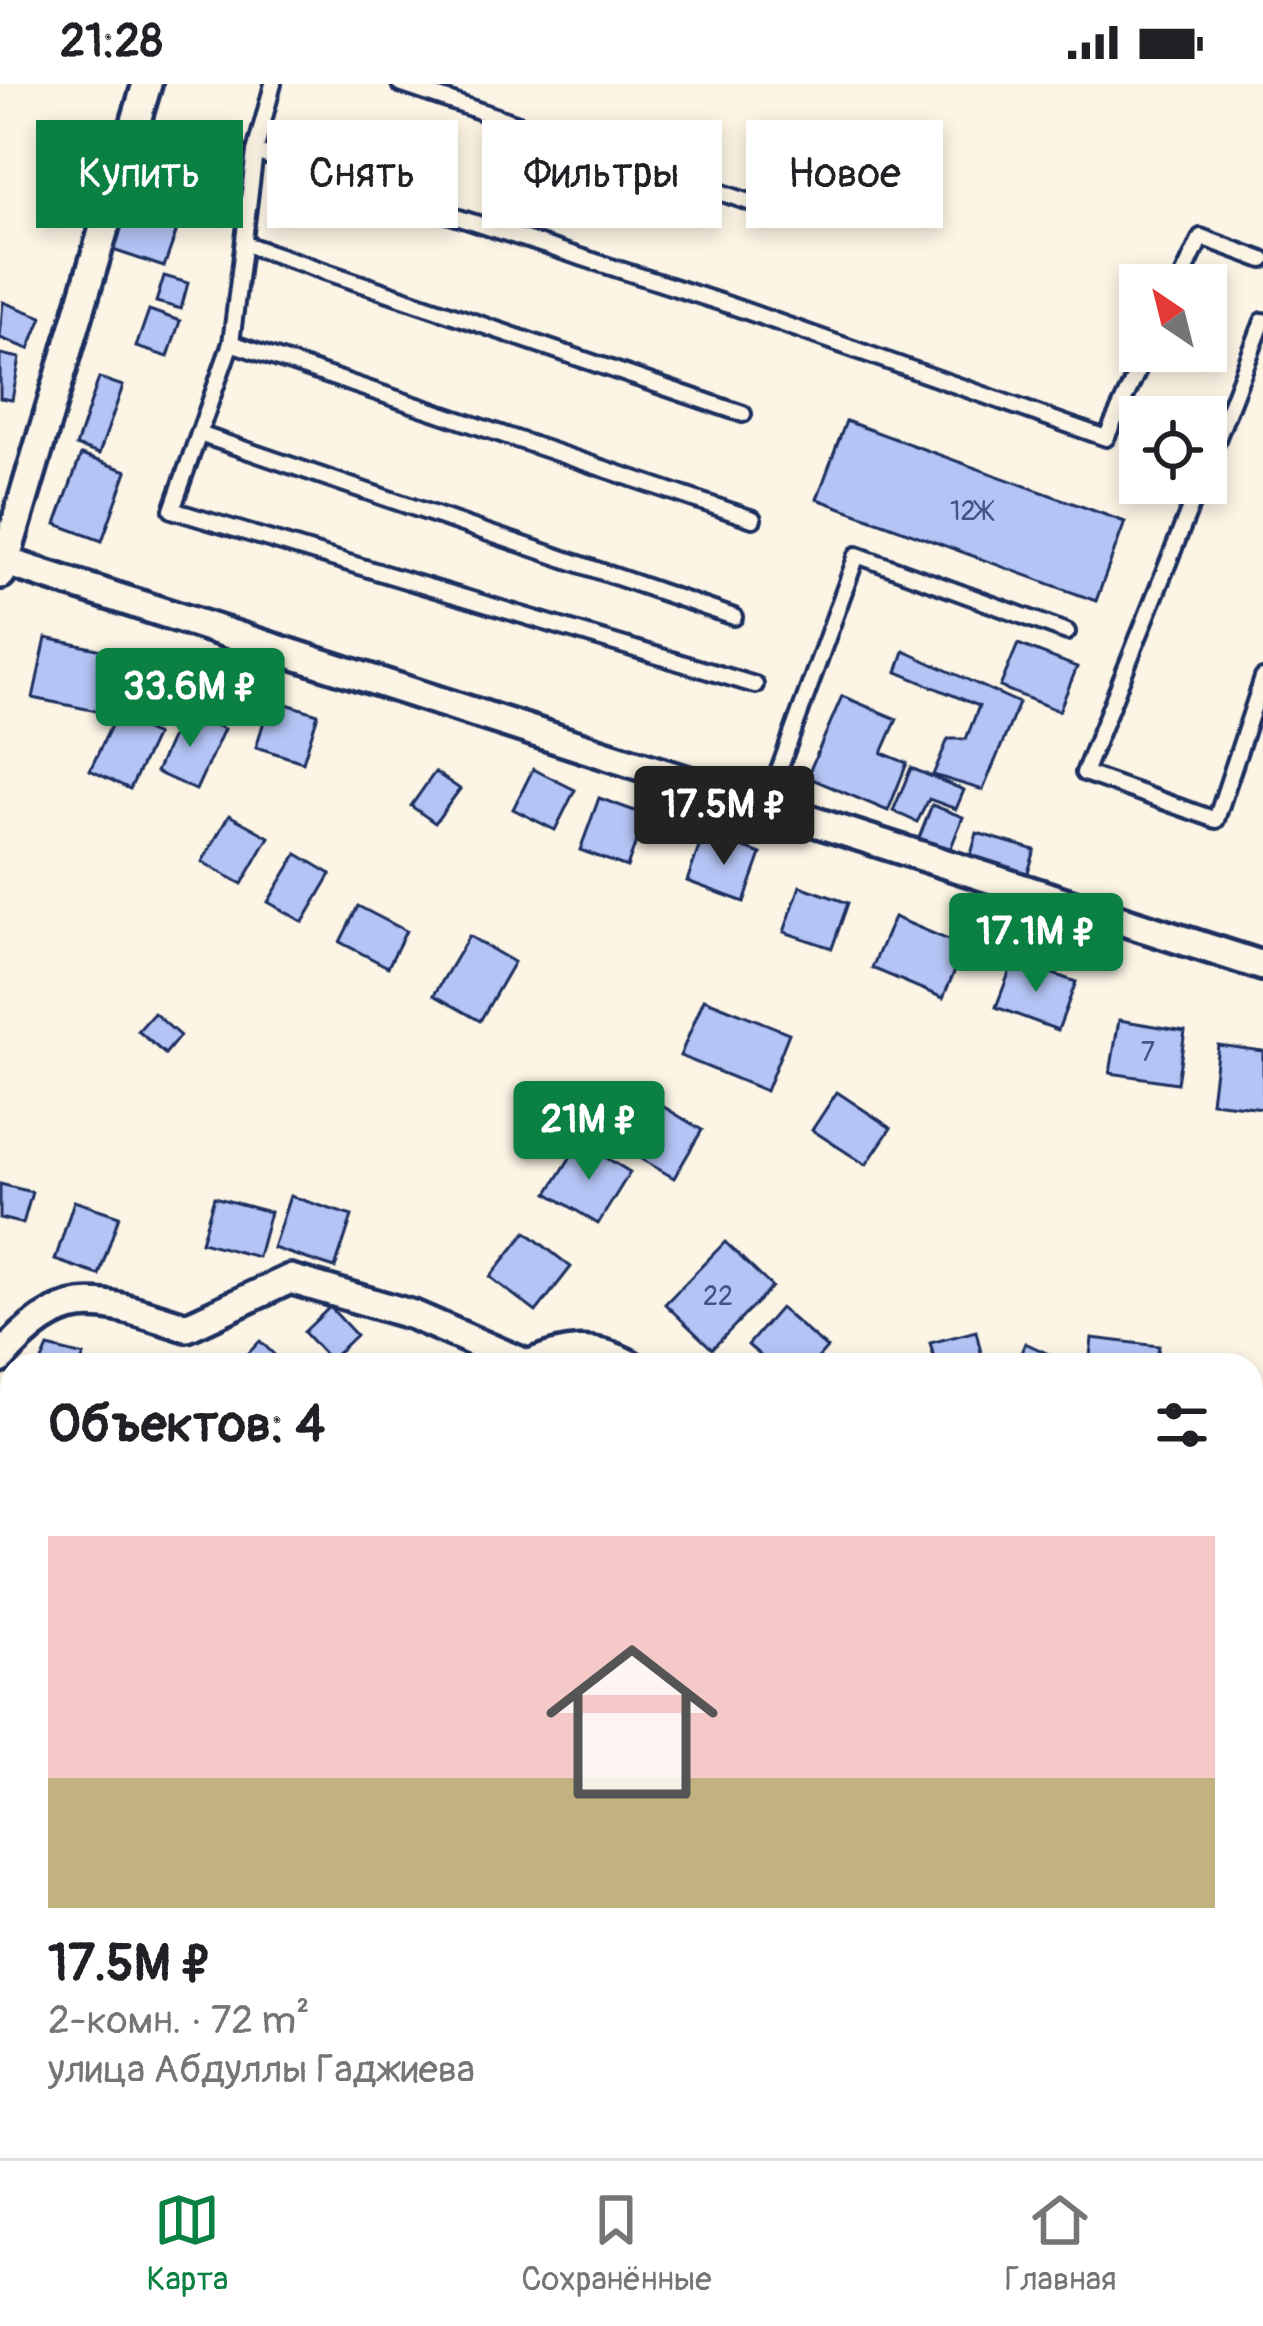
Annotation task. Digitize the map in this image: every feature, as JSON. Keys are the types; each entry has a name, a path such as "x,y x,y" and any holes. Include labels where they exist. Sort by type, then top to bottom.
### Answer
{"street":[{"path":"147,84 1,566 1263,966"},
{"path":"5,1353 32,1322 80,1302 125,1308 187,1327 290,1279 412,1315 500,1353"},
{"path":"561,1353 602,1348 610,1353"}],"lane":[{"path":"274,84 255,152 231,343 172,510 755,685"},
{"path":"400,84 746,201"},
{"path":"255,152 729,304 1106,438 1137,372"},
{"path":"1189,264 1202,238 1263,260"},
{"path":"245,244 743,414"},
{"path":"1227,414 1263,321"},
{"path":"231,343 753,519"},
{"path":"199,434 734,616"},
{"path":"1192,504 1084,773 1216,820 1263,677"},
{"path":"766,806 857,555 1067,632"}],"building":[{"path":"120,228 178,228 164,267 113,250"},
{"path":"164,276 188,283 181,309 156,302"},
{"path":"3,302 42,317 29,349 0,338"},
{"path":"149,310 180,321 168,357 136,347"},
{"path":"0,354 20,358 12,400 0,398"},
{"path":"99,378 123,386 99,454 76,446"},
{"path":"846,421 1125,522 1096,601 817,499"},
{"path":"81,455 127,471 102,541 56,524"},
{"path":"46,638 130,656 116,715 33,698"},
{"path":"1018,644 1077,667 1059,711 1000,687"},
{"path":"904,651 1019,703 983,790 933,775 948,739 966,739 979,706 897,672"},
{"path":"842,696 897,719 882,753 907,763 888,811 807,777"},
{"path":"271,699 318,714 303,762 256,747"},
{"path":"183,711 224,729 196,790 156,772"},
{"path":"116,715 156,735 130,789 90,770"},
{"path":"911,768 964,790 956,809 929,799 917,822 893,811"},
{"path":"533,769 575,790 555,830 513,809"},
{"path":"435,772 460,789 435,823 411,806"},
{"path":"599,798 646,815 627,867 580,850"},
{"path":"932,805 963,817 948,855 917,843"},
{"path":"229,815 269,837 242,884 202,862"},
{"path":"704,833 761,854 744,902 687,881"},
{"path":"977,833 1035,850 1025,882 968,865"},
{"path":"297,854 331,874 303,922 268,902"},
{"path":"800,886 848,903 832,948 784,932"},
{"path":"358,906 406,931 388,967 340,942"},
{"path":"894,917 965,947 943,998 872,968"},
{"path":"469,936 514,962 480,1021 434,995"},
{"path":"1014,960 1076,982 1058,1030 996,1007"},
{"path":"704,999 789,1033 766,1091 680,1056"},
{"path":"154,1013 180,1036 165,1054 138,1031"},
{"path":"1119,1020 1185,1031 1177,1083 1110,1073"},
{"path":"1218,1045 1263,1051 1263,1108 1211,1102"},
{"path":"837,1092 891,1128 866,1165 812,1130"},
{"path":"649,1098 702,1130 674,1178 620,1147"},
{"path":"580,1142 630,1172 598,1224 548,1193"},
{"path":"0,1184 32,1192 23,1224 0,1218"},
{"path":"290,1196 352,1216 335,1268 273,1248"},
{"path":"214,1197 270,1212 258,1257 201,1242"},
{"path":"74,1201 119,1216 99,1275 55,1260"},
{"path":"526,1232 571,1267 536,1312 490,1277"},
{"path":"725,1242 772,1287 712,1349 665,1304"},
{"path":"330,1307 356,1335 337,1353 324,1353 304,1332"},
{"path":"780,1308 827,1348 823,1353 757,1353 748,1345"},
{"path":"976,1331 981,1353 933,1353 930,1343"},
{"path":"1092,1338 1159,1346 1158,1353 1090,1353"},
{"path":"260,1341 272,1353 248,1353"},
{"path":"1025,1343 1047,1353 1021,1353"}]}
